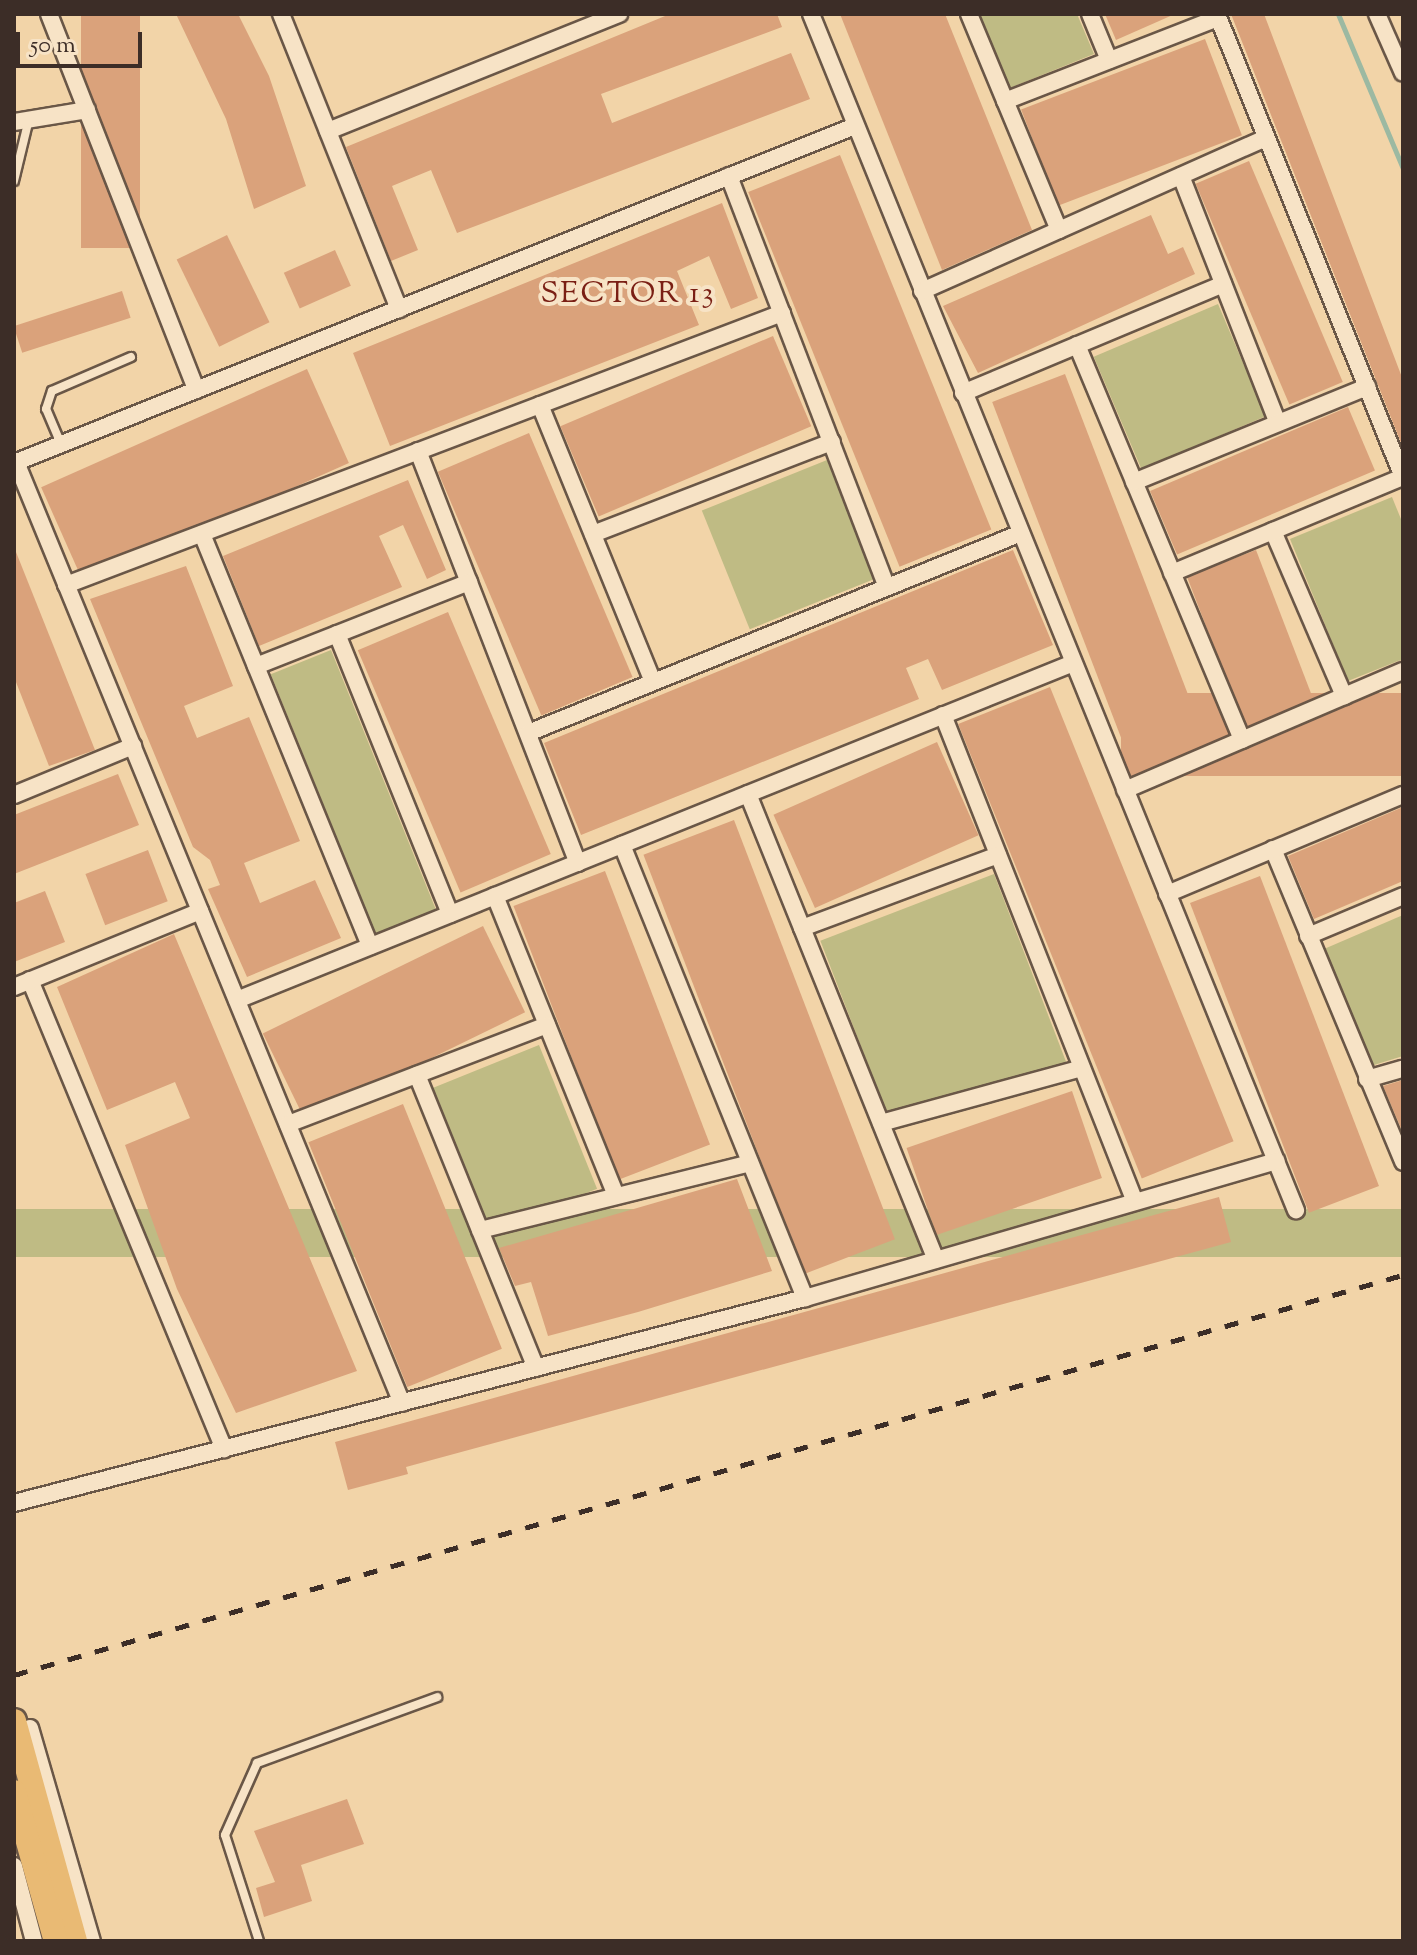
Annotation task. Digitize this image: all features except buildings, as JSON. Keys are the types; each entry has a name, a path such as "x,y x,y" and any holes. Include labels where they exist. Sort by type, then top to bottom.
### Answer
{"main road":[{"path":"22,1724 75,1941"},
{"path":"14,1792 56,1941"}],"street":[{"path":"49,14 196,390"},
{"path":"281,14 399,309"},
{"path":"811,14 1296,1210"},
{"path":"969,14 1059,230"},
{"path":"1090,14 1109,60"},
{"path":"1377,14 1403,73"},
{"path":"328,131 614,15"},
{"path":"1005,101 1217,16 1403,477 1172,573"},
{"path":"21,122 87,110"},
{"path":"402,1403 15,462 855,126"},
{"path":"922,291 1266,138"},
{"path":"729,176 887,587"},
{"path":"1181,176 1278,423"},
{"path":"963,393 1223,284"},
{"path":"66,585 782,313"},
{"path":"1077,345 1242,740"},
{"path":"1134,482 1367,387"},
{"path":"540,405 653,682"},
{"path":"593,534 832,442"},
{"path":"418,451 578,863"},
{"path":"1273,531 1344,696"},
{"path":"528,733 1021,533"},
{"path":"202,534 370,946"},
{"path":"256,666 469,582"},
{"path":"337,634 450,914"},
{"path":"237,1000 1073,663"},
{"path":"1125,790 1403,671"},
{"path":"943,715 1135,1202"},
{"path":"14,795 133,746"},
{"path":"748,794 936,1260"},
{"path":"1167,894 1403,795"},
{"path":"622,845 805,1298"},
{"path":"1273,849 1403,1162"},
{"path":"802,928 998,855"},
{"path":"495,896 616,1196"},
{"path":"1308,936 1403,896"},
{"path":"200,911 22,984 224,1449"},
{"path":"288,1124 547,1025"},
{"path":"881,1123 1082,1068"},
{"path":"1367,1079 1403,1069"},
{"path":"417,1075 536,1368"},
{"path":"15,1499 224,1449 805,1298 1276,1161"},
{"path":"480,1230 750,1163"},
{"path":"22,1724 92,1941"},
{"path":"14,1866 34,1941"}],"lane":[{"path":"14,181 21,122"},
{"path":"61,444 46,409 52,391 131,357"},
{"path":"259,1941 225,1835 257,1763 278,1749 437,1697"}],"shaded area":[{"path":"980,14 1077,14 1094,54 1010,88"},
{"path":"1218,304 1266,416 1141,469 1094,357"},
{"path":"827,460 875,579 750,629 702,511"},
{"path":"1392,497 1403,524 1403,659 1348,681 1290,539"},
{"path":"331,650 436,910 376,934 271,674"},
{"path":"994,874 1066,1062 892,1128 820,941"},
{"path":"1403,915 1403,1056 1374,1065 1324,949"},
{"path":"539,1045 597,1189 490,1232 431,1088"},
{"path":"14,1209 1403,1209 1403,1257 14,1257"}],"waterway":[{"path":"1338,14 1403,169"}],"railway":[{"path":"14,1675 1403,1275"}],"district":[{"name":"SECTOR 13","path":"628,295"}]}
